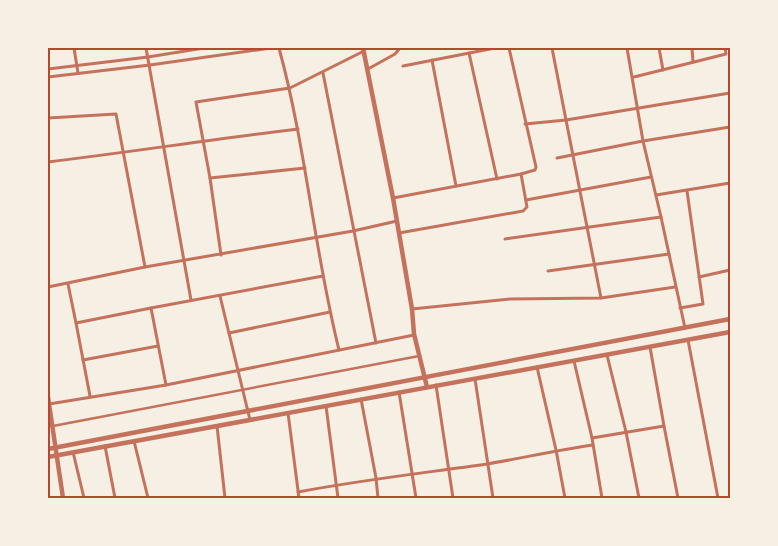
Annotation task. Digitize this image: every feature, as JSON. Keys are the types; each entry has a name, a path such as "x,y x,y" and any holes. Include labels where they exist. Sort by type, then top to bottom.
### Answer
{"street":[{"path":"74,48 78,74"},
{"path":"146,48 191,300"},
{"path":"48,69 148,58 204,48"},
{"path":"48,77 271,48"},
{"path":"279,48 290,88 323,276 339,350"},
{"path":"368,69 395,54 400,48"},
{"path":"403,66 495,48"},
{"path":"393,198 533,171 536,167 509,48"},
{"path":"552,48 601,298"},
{"path":"627,48 643,141 662,217 684,328"},
{"path":"660,48 663,70"},
{"path":"692,48 693,62"},
{"path":"633,77 726,54 725,48"},
{"path":"221,255 197,101 290,88 323,73 364,49 393,198 412,309 414,334 427,387"},
{"path":"469,53 497,179"},
{"path":"432,60 456,186"},
{"path":"323,73 376,343"},
{"path":"526,124 566,120 730,93"},
{"path":"48,118 116,114 144,268"},
{"path":"557,158 643,141 730,127"},
{"path":"48,162 124,153 202,140 298,129"},
{"path":"210,178 305,168"},
{"path":"399,233 523,211 526,207 526,200 521,174"},
{"path":"526,200 651,177"},
{"path":"656,196 730,183"},
{"path":"680,308 703,304 687,191"},
{"path":"505,239 662,217"},
{"path":"48,288 144,268 353,231 397,221"},
{"path":"548,271 669,254"},
{"path":"699,276 730,270"},
{"path":"76,323 323,276"},
{"path":"68,284 90,396"},
{"path":"412,309 510,299 601,298 676,286"},
{"path":"220,296 250,420"},
{"path":"151,308 166,385"},
{"path":"229,333 330,312"},
{"path":"48,449 730,319"},
{"path":"48,457 730,332"},
{"path":"49,404 166,385 414,334"},
{"path":"688,340 718,498"},
{"path":"83,360 158,346"},
{"path":"650,347 678,498"},
{"path":"607,354 626,432 639,498"},
{"path":"53,426 419,356"},
{"path":"574,361 592,438 602,498"},
{"path":"537,367 565,498"},
{"path":"475,379 493,498"},
{"path":"436,385 453,498"},
{"path":"399,392 416,498"},
{"path":"48,397 63,498"},
{"path":"361,399 378,498"},
{"path":"326,406 338,498"},
{"path":"288,413 299,498"},
{"path":"217,426 225,498"},
{"path":"592,438 664,426"},
{"path":"134,441 148,498"},
{"path":"298,492 376,478 413,475 450,468 488,464 556,450 593,445"},
{"path":"104,446 115,498"},
{"path":"73,452 84,498"}]}
